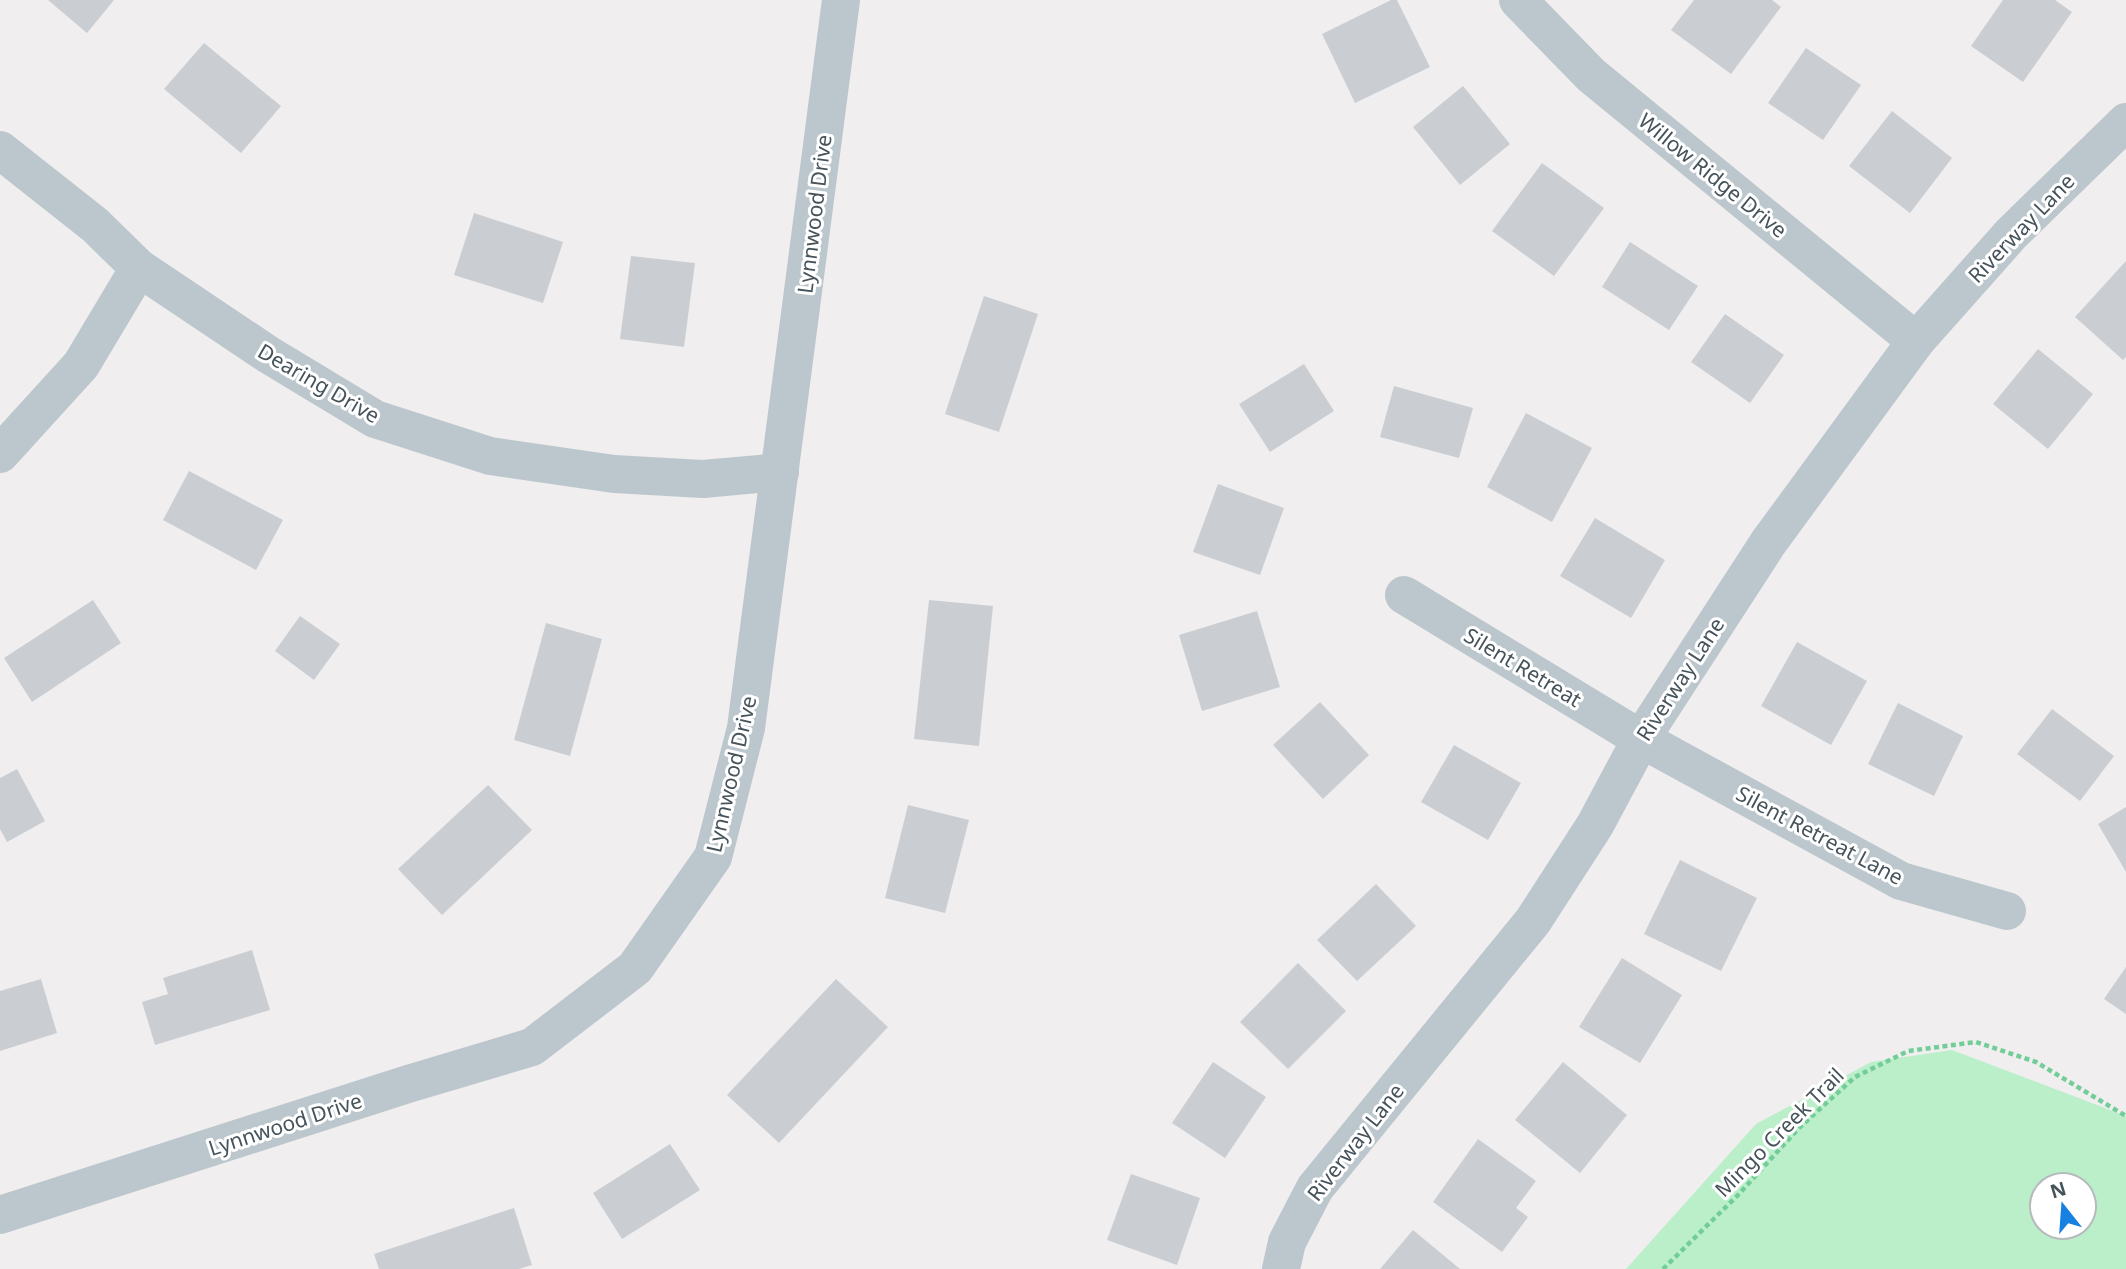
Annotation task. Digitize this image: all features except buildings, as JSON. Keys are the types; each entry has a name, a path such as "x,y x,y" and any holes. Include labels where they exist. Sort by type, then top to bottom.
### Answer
{"street":[{"name":"Lynnwood Drive","path":"0,1215 532,1047 635,968 713,857 746,728 841,0"},
{"name":"Willow Ridge Drive","path":"1518,0 1591,75 1916,341"},
{"name":"Riverway Lane","path":"1281,1269 1287,1242 1315,1188 1533,921 1595,825 1641,739 1768,543 1916,341 2011,234 2126,122"},
{"name":"Dearing Drive","path":"0,150 94,225 139,268 269,355 375,419 490,456 614,474 703,480 780,472"},
{"path":"0,454 81,365 139,268"},
{"name":"Silent Retreat","path":"1404,595 1641,739"},
{"name":"Silent Retreat Lane","path":"1641,739 1901,881 2007,911"}],"path":[{"name":"Mingo Creek Trail","path":"1663,1269 1738,1195 1799,1128 1855,1077 1908,1051 1976,1042 2036,1062 2126,1116"}],"green space":[{"path":"1952,1050 2126,1116 2126,1269 1626,1269 1756,1124 1871,1062"}]}
